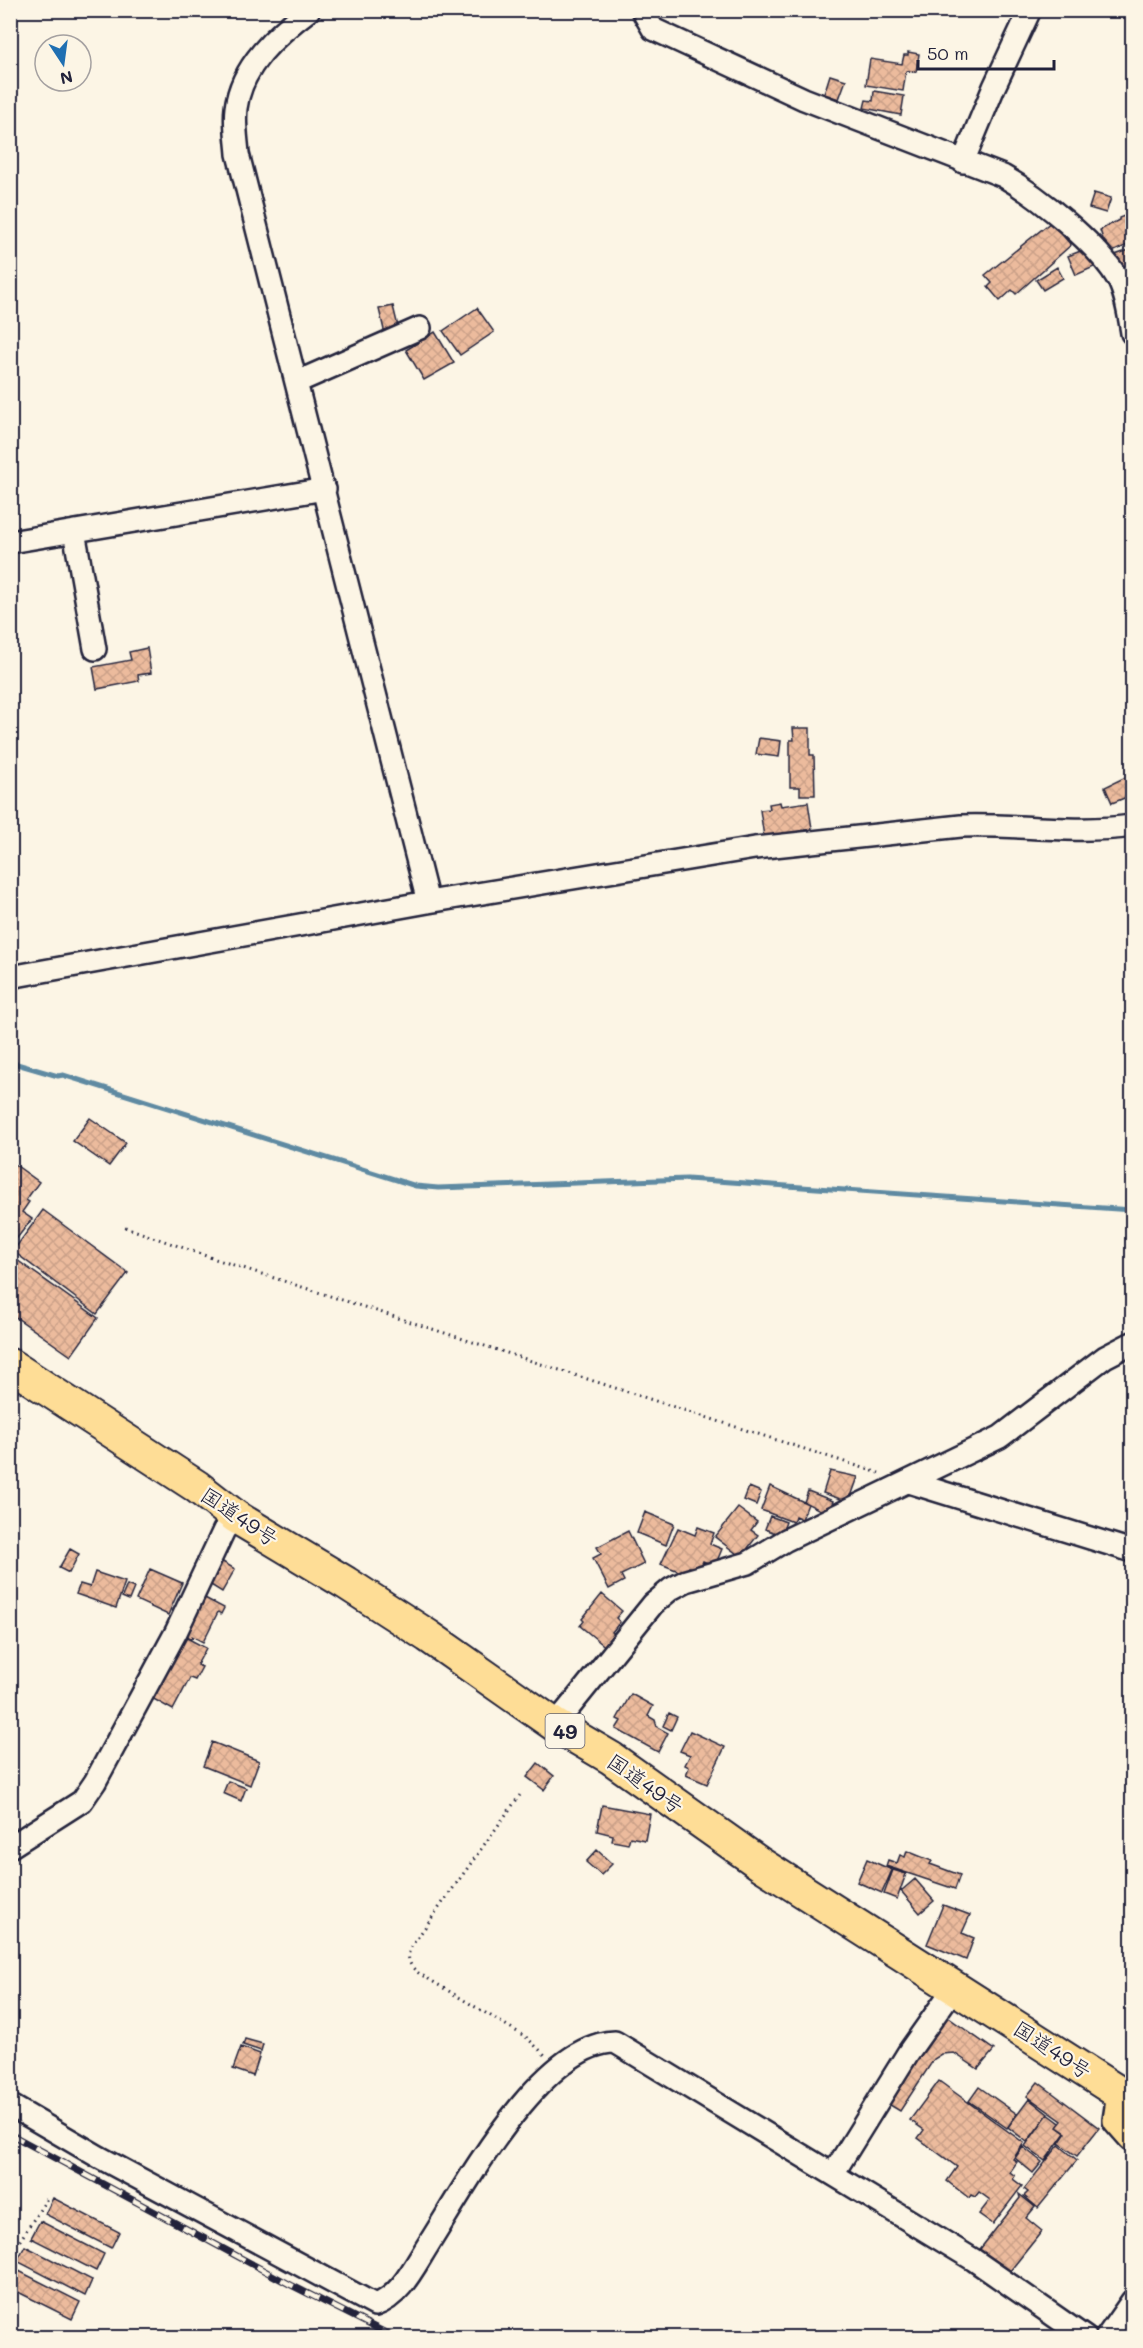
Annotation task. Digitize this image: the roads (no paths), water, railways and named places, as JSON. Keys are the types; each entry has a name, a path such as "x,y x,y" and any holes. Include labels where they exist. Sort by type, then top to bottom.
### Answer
{"highway":[{"name":"国道49号","path":"10,1365 166,1466 236,1517 428,1636 555,1725 611,1758 759,1863 842,1914 954,1988 1043,2041 1127,2097"}],"main road":[{"path":"1127,2097 1117,2120 1132,2137"}],"street":[{"path":"309,10 271,40 243,83 236,108 238,154 325,489 428,902"},
{"path":"642,10 653,29 804,99 1003,176 1020,187 1057,215 1097,251 1125,281 1132,333"},
{"path":"963,162 994,87 1030,10"},
{"path":"297,382 420,328"},
{"path":"10,542 325,489"},
{"path":"74,531 95,649"},
{"path":"10,977 428,902 754,848 961,826 994,825 1082,831 1132,826"},
{"path":"555,1725 653,1604 670,1589 686,1581 748,1563 786,1540 1000,1437 1105,1357 1132,1343"},
{"path":"909,1482 1132,1551"},
{"path":"10,1847 82,1801 96,1782 176,1632 224,1530 236,1517"},
{"path":"833,2174 908,2053 954,1988"},
{"path":"10,2105 99,2157 375,2305 387,2301 408,2276 502,2128 555,2068 603,2043 615,2042 624,2045 974,2260 1086,2337"},
{"path":"1107,2337 1132,2301"}],"waterway":[{"path":"10,1062 58,1076 63,1075 416,1186 438,1188 687,1179 1132,1210"}],"railway":[{"path":"10,2134 291,2285 396,2338"}]}
